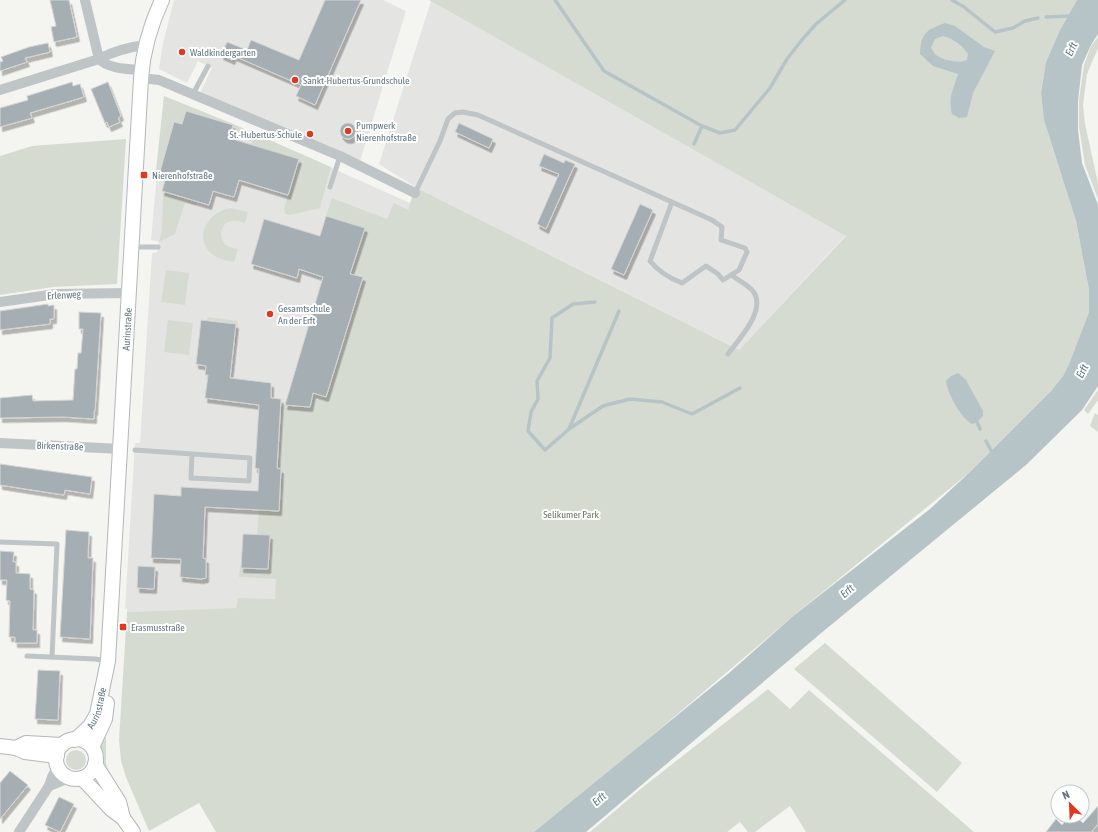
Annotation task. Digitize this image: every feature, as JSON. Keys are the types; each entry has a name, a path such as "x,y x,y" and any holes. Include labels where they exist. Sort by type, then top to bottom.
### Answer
{"main road":[{"name":"Aurinstraße","path":"92,747 105,719 108,691 108,666 128,449 129,294 141,74 145,45 153,20 162,0"},
{"name":"Aurinstraße","path":"63,752 90,726 97,714 108,666"},
{"path":"0,746 16,748 25,752 63,752 81,740 92,747 96,758 95,764 88,775 75,778"},
{"path":"63,752 62,773 75,778 111,809 124,818"},
{"path":"95,764 119,802 124,818 134,832"}],"street":[{"path":"85,0 99,59 103,63 124,68 159,80 193,94 340,156 415,193"},
{"path":"0,90 99,59 111,53 130,47 145,45"},
{"name":"Erlenweg","path":"0,302 56,294 129,294"},
{"name":"Birkenstraße","path":"0,443 128,449"},
{"path":"19,832 49,786 63,752"},
{"path":"49,786 75,778"}],"lane":[{"path":"193,94 208,66"},
{"path":"415,193 440,141 448,119 455,113 463,112 478,115 672,202 712,220 722,227 722,240 745,248 747,252 739,270 723,280 718,274 706,266 682,283 672,279 654,266 650,261 672,202"},
{"path":"330,187 340,156"},
{"path":"131,246 158,247"},
{"path":"728,354 746,330 756,312 757,298 753,290 730,275"},
{"path":"128,449 250,458 249,481 191,478 192,454"},
{"path":"0,542 57,544 52,657"},
{"path":"27,656 95,659 108,666"}],"shaded area":[{"name":"Sankt-Hubertus-Grundschule","path":"174,0 383,0 406,11 360,161 200,93 212,68 198,61 187,83 159,69 163,43"},
{"path":"431,1 846,235 739,350 415,187 379,164"},
{"name":"Gesamtschule An der Erft","path":"164,96 233,124 410,203 311,606 127,612 127,609 125,609 135,443 140,443 152,253 157,252 159,242 151,240"}],"green space":[{"name":"Selikumer Park","path":"429,0 1077,0 1060,30 1046,62 1041,93 1044,120 1076,221 1089,290 1089,312 1063,376 1051,391 970,472 792,617 616,766 534,832 216,832 199,803 149,831 126,777 121,761 119,740 127,612 236,608 238,598 275,599 276,579 239,577 240,568 268,569 270,535 257,535 259,510 279,510 281,469 277,468 281,405 309,406 313,393 326,397 342,343 342,330 347,331 362,277 349,273 351,266 353,266 365,228 326,216 332,198 387,219 394,203 408,210 415,187 739,350 846,236"},
{"path":"1098,37 1098,48 1087,74 1083,105 1085,124 1098,183 1098,199 1085,165 1079,127 1079,100 1084,65 1091,46"},
{"path":"164,96 233,124 331,167 320,208 290,215 285,214 284,209 299,159 251,145 253,137 231,130 233,125 186,111 182,124 174,122 159,175 155,179"},
{"path":"126,139 117,284 53,287 0,295 0,156 32,146"},
{"path":"164,191 197,201 196,206 185,203 175,234 159,242 162,230"},
{"path":"231,208 248,212 245,223 235,221 228,222 222,230 221,234 225,244 238,249 234,262 223,260 213,255 207,249 203,234 210,220 216,214"},
{"path":"166,270 189,273 185,305 161,302"},
{"path":"208,317 238,321 236,344 234,343 236,324 207,320"},
{"path":"168,320 193,323 189,355 164,352"},
{"path":"1098,390 1098,400 1088,414 1084,410"},
{"path":"1095,413 1098,415 1098,432 1090,426"},
{"path":"825,643 962,763 937,792 794,669"},
{"path":"768,689 790,709 809,690 974,832 806,832 790,806 755,832 748,832 740,822 727,832 590,832 643,787"},
{"path":"104,736 106,737 106,764 110,776 102,768 100,745"},
{"path":"76,750 83,753 86,760 83,767 76,770 69,767 66,760 69,753"}],"water":[{"name":"Erft","path":"1077,0 1098,0 1098,34 1082,65 1078,101 1078,130 1082,163 1098,205 1098,386 1082,410 1026,465 820,634 586,832 534,832 729,673 792,617 930,509 970,472 1051,391 1063,376 1089,312 1089,290 1076,221 1044,120 1041,93 1046,62 1060,30"},
{"path":"945,23 955,26 984,47 995,51 973,93 967,117 959,118 952,114 951,98 958,74 933,66 920,54 923,37 926,33 929,30","holes":["943,36 947,37 963,48 968,54 967,60 959,62 950,61 935,54 931,48 935,39"]},
{"path":"958,373 966,380 983,411 983,416 977,422 972,424 959,411 947,386 946,381 951,376"}],"building":[{"path":"50,0 69,0 77,37 54,42 51,27 56,26"},
{"path":"325,0 361,0 315,105 296,96 301,85 234,56 232,60 221,55 227,42 247,50 251,40 299,60"},
{"path":"48,43 50,52 25,58 27,62 0,71 0,62 3,61 1,57 29,47"},
{"path":"72,82 73,86 80,84 84,97 30,113 32,118 0,127 0,108 28,100 27,96"},
{"path":"108,82 121,116 118,118 120,122 109,127 107,122 105,123 91,89"},
{"path":"186,111 233,125 229,138 299,159 288,195 239,180 234,197 213,191 209,205 162,191 166,177 159,175 174,122 182,124"},
{"name":"Pumpwerk Nierenhofstraße","path":"345,123 351,123 356,128 354,137 351,139 345,139 340,134 340,128"},
{"path":"459,123 493,139 489,148 455,132"},
{"path":"544,154 564,163 565,160 575,164 546,229 537,224 559,174 539,166"},
{"path":"640,204 653,210 624,275 611,269"},
{"path":"326,216 365,228 350,274 363,277 326,397 313,393 310,407 285,405 323,277 299,269 297,278 251,264 264,219 320,236"},
{"path":"48,304 48,306 54,305 54,319 50,319 50,324 0,330 0,311"},
{"path":"79,312 101,313 94,419 63,417 0,418 0,398 32,395 33,401 73,400 75,369 77,369 78,353 81,353 83,329 79,329"},
{"path":"201,320 236,324 230,378 271,383 271,398 281,399 277,468 281,469 279,511 205,507 203,558 206,559 206,578 201,579 180,577 181,559 151,558 154,494 181,496 181,487 258,491 259,469 255,468 259,405 205,398 208,375 205,375 206,366 196,364"},
{"path":"0,464 92,477 90,494 65,490 64,495 0,485"},
{"path":"66,530 89,532 88,558 93,558 90,639 60,637"},
{"path":"243,534 270,535 268,569 241,568"},
{"path":"0,551 14,552 13,562 16,562 16,573 30,574 30,589 34,590 33,630 37,630 37,643 15,643 15,637 9,637 10,601 6,600 7,580 0,580"},
{"path":"138,566 155,567 154,589 137,588"},
{"path":"38,670 60,671 58,720 35,719"},
{"path":"10,771 28,785 0,819 0,783"},
{"path":"59,797 74,804 60,832 45,825"},
{"path":"1098,806 1098,824 1092,831 1094,832 1046,832 1052,824 1090,824 1090,815"}],"waterway":[{"path":"555,0 604,71 702,126 720,133 735,130 770,88 787,59 801,41 816,24 845,0"},
{"path":"952,0 964,7 995,32 1013,28 1025,21 1038,18"},
{"path":"1046,17 1071,16"},
{"path":"694,144 702,126"},
{"path":"595,302 573,304 552,318 550,358 537,381 538,399 531,412 528,431 545,450 569,429 619,311"},
{"path":"569,429 603,406 630,399 662,402 692,414 740,388"},
{"path":"977,422 980,429"},
{"path":"986,441 993,454"}],"place":[{"name":"Waldkindergarten","path":"182,52"},
{"name":"Sankt-Hubertus-Grundschule","path":"295,80"},
{"name":"Pumpwerk Nierenhofstraße","path":"348,131"},
{"name":"St.-Hubertus-Schule","path":"310,134"},
{"name":"Nierenhofstraße","path":"144,175"},
{"name":"Gesamtschule An der Erft","path":"270,314"},
{"name":"Erasmusstraße","path":"123,627"}]}
